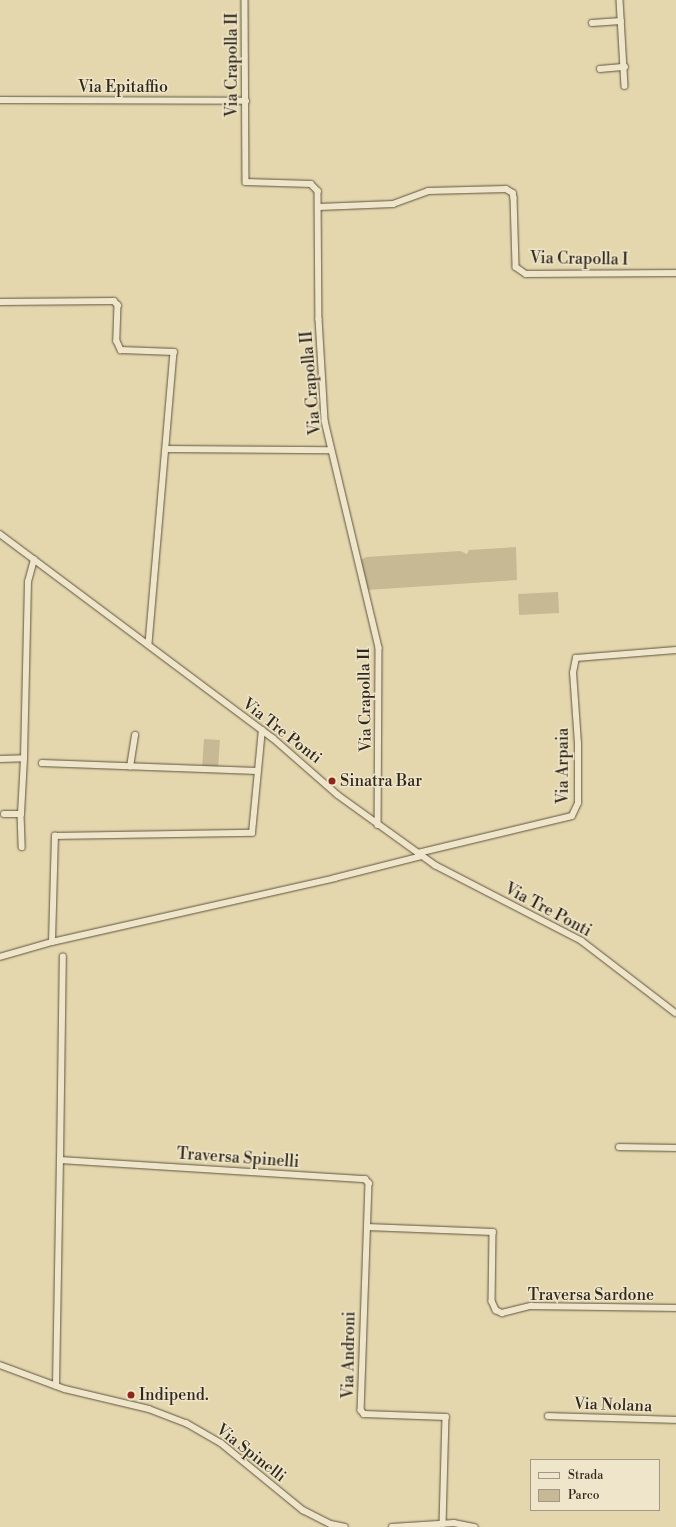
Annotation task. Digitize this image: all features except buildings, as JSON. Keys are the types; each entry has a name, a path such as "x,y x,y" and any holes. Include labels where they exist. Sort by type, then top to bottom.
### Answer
{"street":[{"name":"Via Crapolla II","path":"245,0 246,182 311,184 318,191 319,319 323,410 331,450 379,648 378,825"},
{"path":"620,0 626,86"},
{"path":"592,23 621,21"},
{"path":"600,69 625,67"},
{"name":"Via Epitaffio","path":"0,100 246,101"},
{"name":"Via Crapolla I","path":"319,207 393,204 428,191 506,189 513,193 514,198 516,267 526,274 676,273"},
{"path":"0,302 114,301 118,305 117,341 121,350 174,352 168,449 149,643"},
{"path":"168,449 331,450"},
{"name":"Via Tre Ponti","path":"0,534 149,643 262,730 378,825 434,865 582,942 676,1013"},
{"path":"22,847 21,814 24,758 28,582 34,560"},
{"name":"Via Arpaia","path":"420,854 572,816 578,803 578,744 573,673 576,658 676,650"},
{"path":"52,942 55,836 249,834 254,829 257,772 262,730"},
{"path":"130,767 135,735"},
{"path":"0,759 24,758"},
{"path":"42,763 257,772"},
{"path":"4,814 21,814"},
{"path":"0,957 52,942 335,878 420,854"},
{"path":"56,1386 63,957"},
{"path":"619,1147 676,1148"},
{"name":"Traversa Spinelli","path":"60,1160 366,1179 369,1183 367,1227"},
{"name":"Traversa Sardone","path":"367,1227 493,1232 492,1301 496,1310 502,1313 532,1306 676,1308"},
{"name":"Via Androni","path":"367,1227 361,1410 364,1414 446,1417 444,1524"},
{"name":"Via Spinelli","path":"0,1364 56,1386 149,1409 186,1423 222,1443 302,1510 331,1524 344,1527"},
{"name":"Via Nolana","path":"548,1416 676,1420"},
{"path":"392,1527 444,1524 475,1527"}],"green space":[{"path":"516,547 517,580 367,590 360,560 366,557 460,551 467,554 469,550"},
{"path":"558,592 559,613 519,615 518,594"},
{"path":"204,739 220,740 218,768 202,767"}],"place":[{"name":"Sinatra Bar","path":"332,781"},
{"name":"Indipend.","path":"131,1395"}]}
